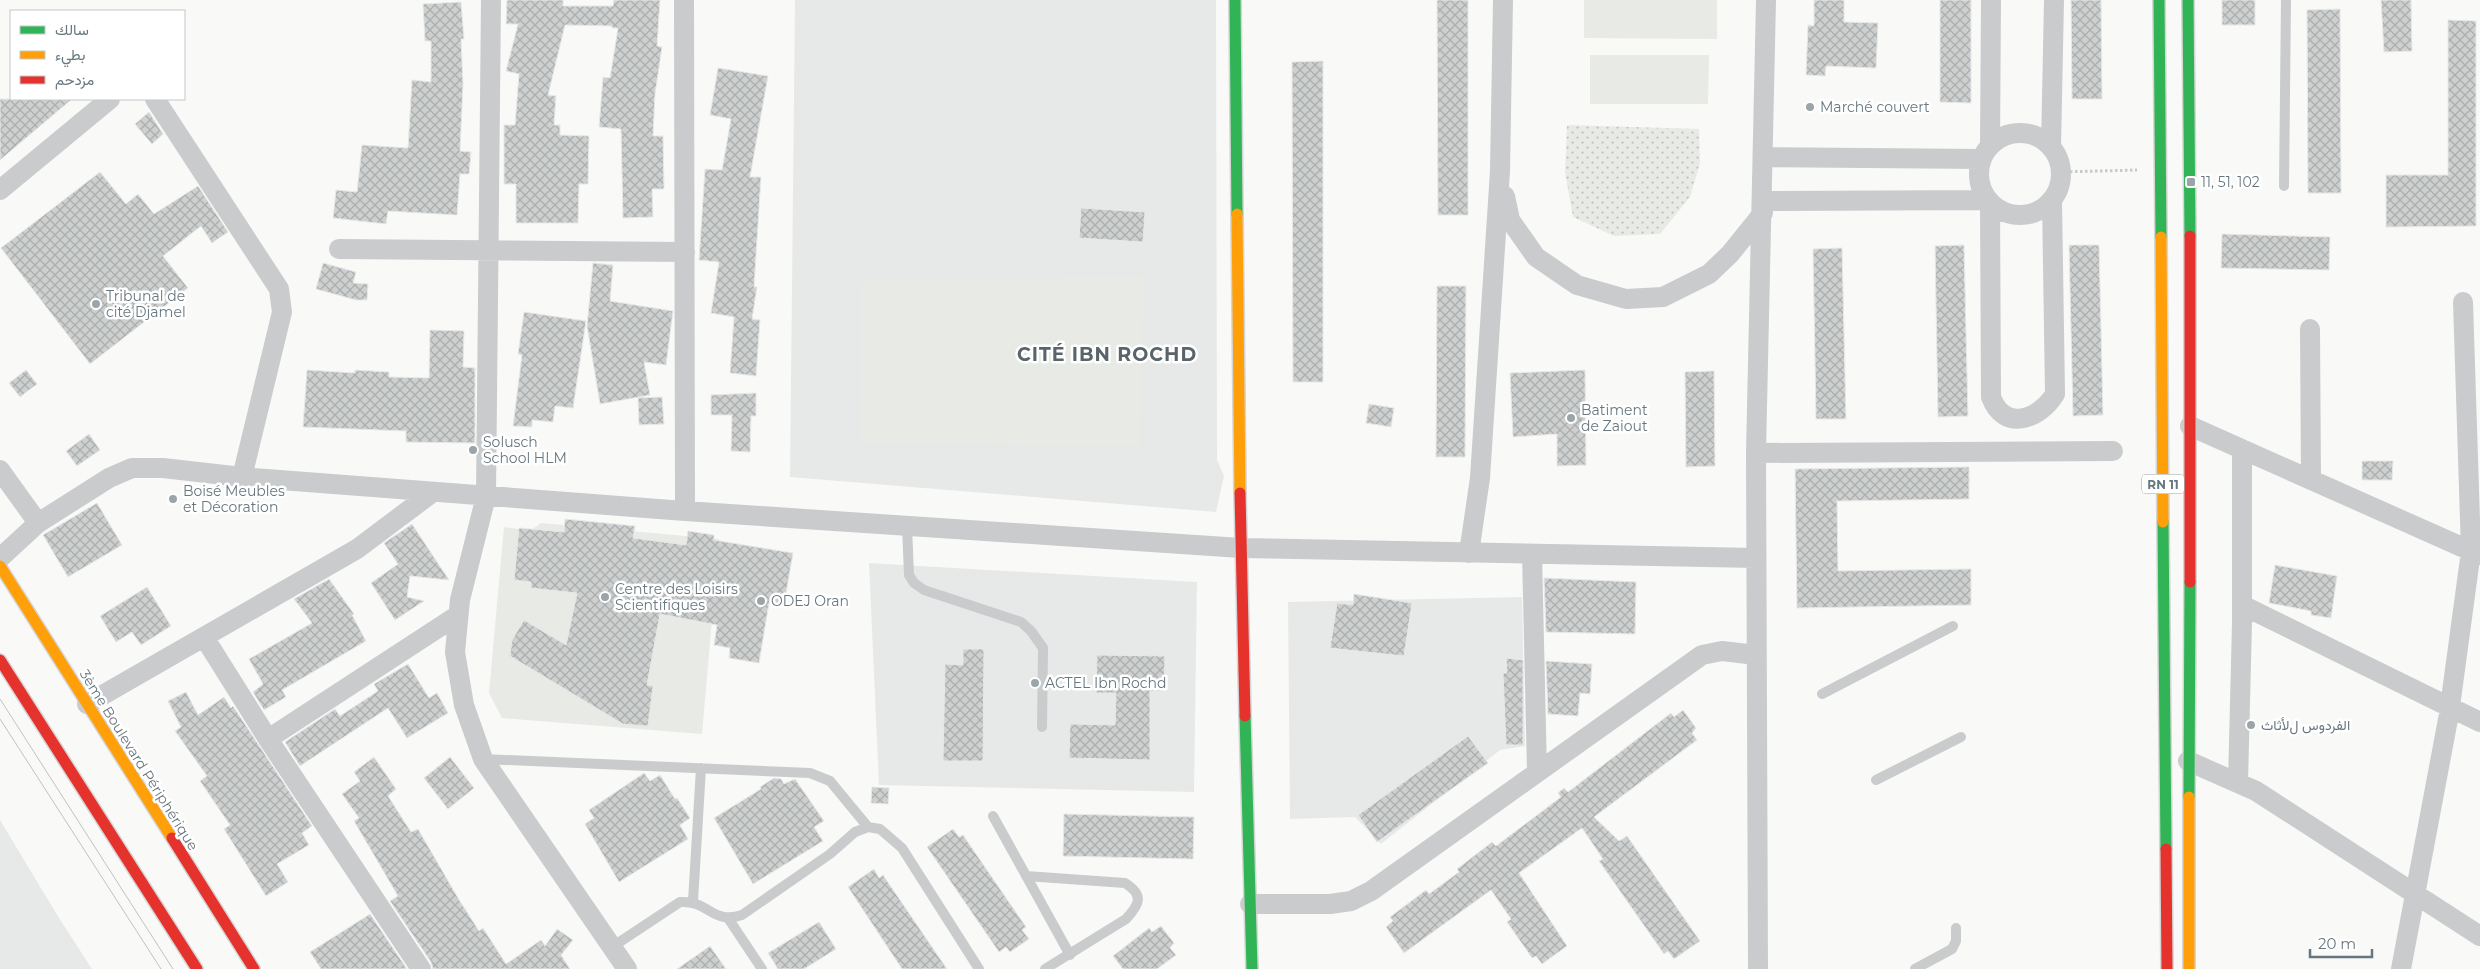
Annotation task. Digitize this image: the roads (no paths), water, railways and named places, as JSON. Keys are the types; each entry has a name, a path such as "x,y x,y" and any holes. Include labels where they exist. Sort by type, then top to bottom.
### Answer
{"main road":[{"path":"1235,0 1241,548 1252,969"},
{"name":"RN 11","path":"2158,0 2167,969"},
{"name":"RN 11","path":"2188,0 2190,426 2189,969"},
{"name":"3ème Boulevard Périphérique","path":"0,566 254,969"},
{"path":"0,660 197,969"}],"street":[{"path":"491,0 486,496 460,600 456,652 464,705 483,759 627,969"},
{"path":"684,0 685,511"},
{"path":"1469,553 1480,478 1500,171 1503,0"},
{"path":"1758,969 1756,454 1763,207 1766,0"},
{"path":"1764,157 1986,152 2001,138 2014,133 2034,136 2051,147 2056,155 2060,172 2057,191 2052,200 2041,209 2022,214 2001,211 1989,201 1979,180 1986,152 1991,0"},
{"path":"2051,147 2054,0"},
{"path":"0,190 109,100"},
{"path":"155,100 279,289 282,312 242,476"},
{"path":"1500,171 1510,220 1536,257 1577,284 1626,298 1663,297 1709,274 1730,254 1763,207"},
{"path":"1989,201 1991,398 1996,409 2006,417 2019,419 2033,416 2048,406 2054,394 2052,200"},
{"path":"1763,207 1989,201"},
{"path":"339,249 685,252"},
{"path":"2400,969 2416,896 2475,553 2463,302"},
{"path":"2310,329 2311,480"},
{"path":"2190,426 2475,553"},
{"path":"2238,783 2242,605 2242,450"},
{"path":"1756,454 2113,451"},
{"path":"0,558 38,523 109,478 132,468 163,468 433,492 685,511 1241,548 1756,558"},
{"path":"0,470 38,523"},
{"path":"86,704 357,549 433,492"},
{"path":"1532,554 1537,772"},
{"path":"2242,605 2480,722"},
{"path":"268,739 458,615"},
{"path":"204,637 268,739 421,969"},
{"path":"1250,904 1330,904 1351,901 1371,892 1702,655 1722,651 1756,655"},
{"path":"2188,761 2256,791 2480,936"}],"lane":[{"path":"2284,186 2286,0"},
{"path":"907,526 909,575 914,583 924,590 1021,622 1043,648 1042,727"},
{"path":"1822,694 1953,626"},
{"path":"1876,780 1961,737"},
{"path":"483,759 810,773 830,781 868,827"},
{"path":"693,901 701,768"},
{"path":"993,816 1070,955"},
{"path":"612,947 680,902 693,901 718,916 728,918 742,915 830,854 855,832 868,827 880,829 902,848 979,969"},
{"path":"1026,876 1125,883 1135,889 1138,897 1137,908 1126,919 1045,969"},
{"path":"728,918 762,969"},
{"path":"1915,969 1952,949 1956,941 1956,928"}],"tram line":[{"path":"0,699 173,969"},
{"path":"0,719 161,969"}],"place":[{"name":"Marché couvert","path":"1810,107"},
{"name":"11, 51, 102","path":"2191,182"},
{"name":"Tribunal de cité Djamel","path":"96,304"},
{"name":"Batiment de Zaiout","path":"1571,418"},
{"name":"Solusch School HLM","path":"473,450"},
{"name":"Boisé Meubles et Décoration","path":"173,499"},
{"name":"Centre des Loisirs Scientifiques","path":"605,597"},
{"name":"ODEJ Oran","path":"761,601"},
{"name":"ACTEL Ibn Rochd","path":"1035,683"},
{"name":"الفردوس لﻷثاث","path":"2251,725"}],"district":[{"name":"CITÉ IBN ROCHD","path":"1107,354"}]}
